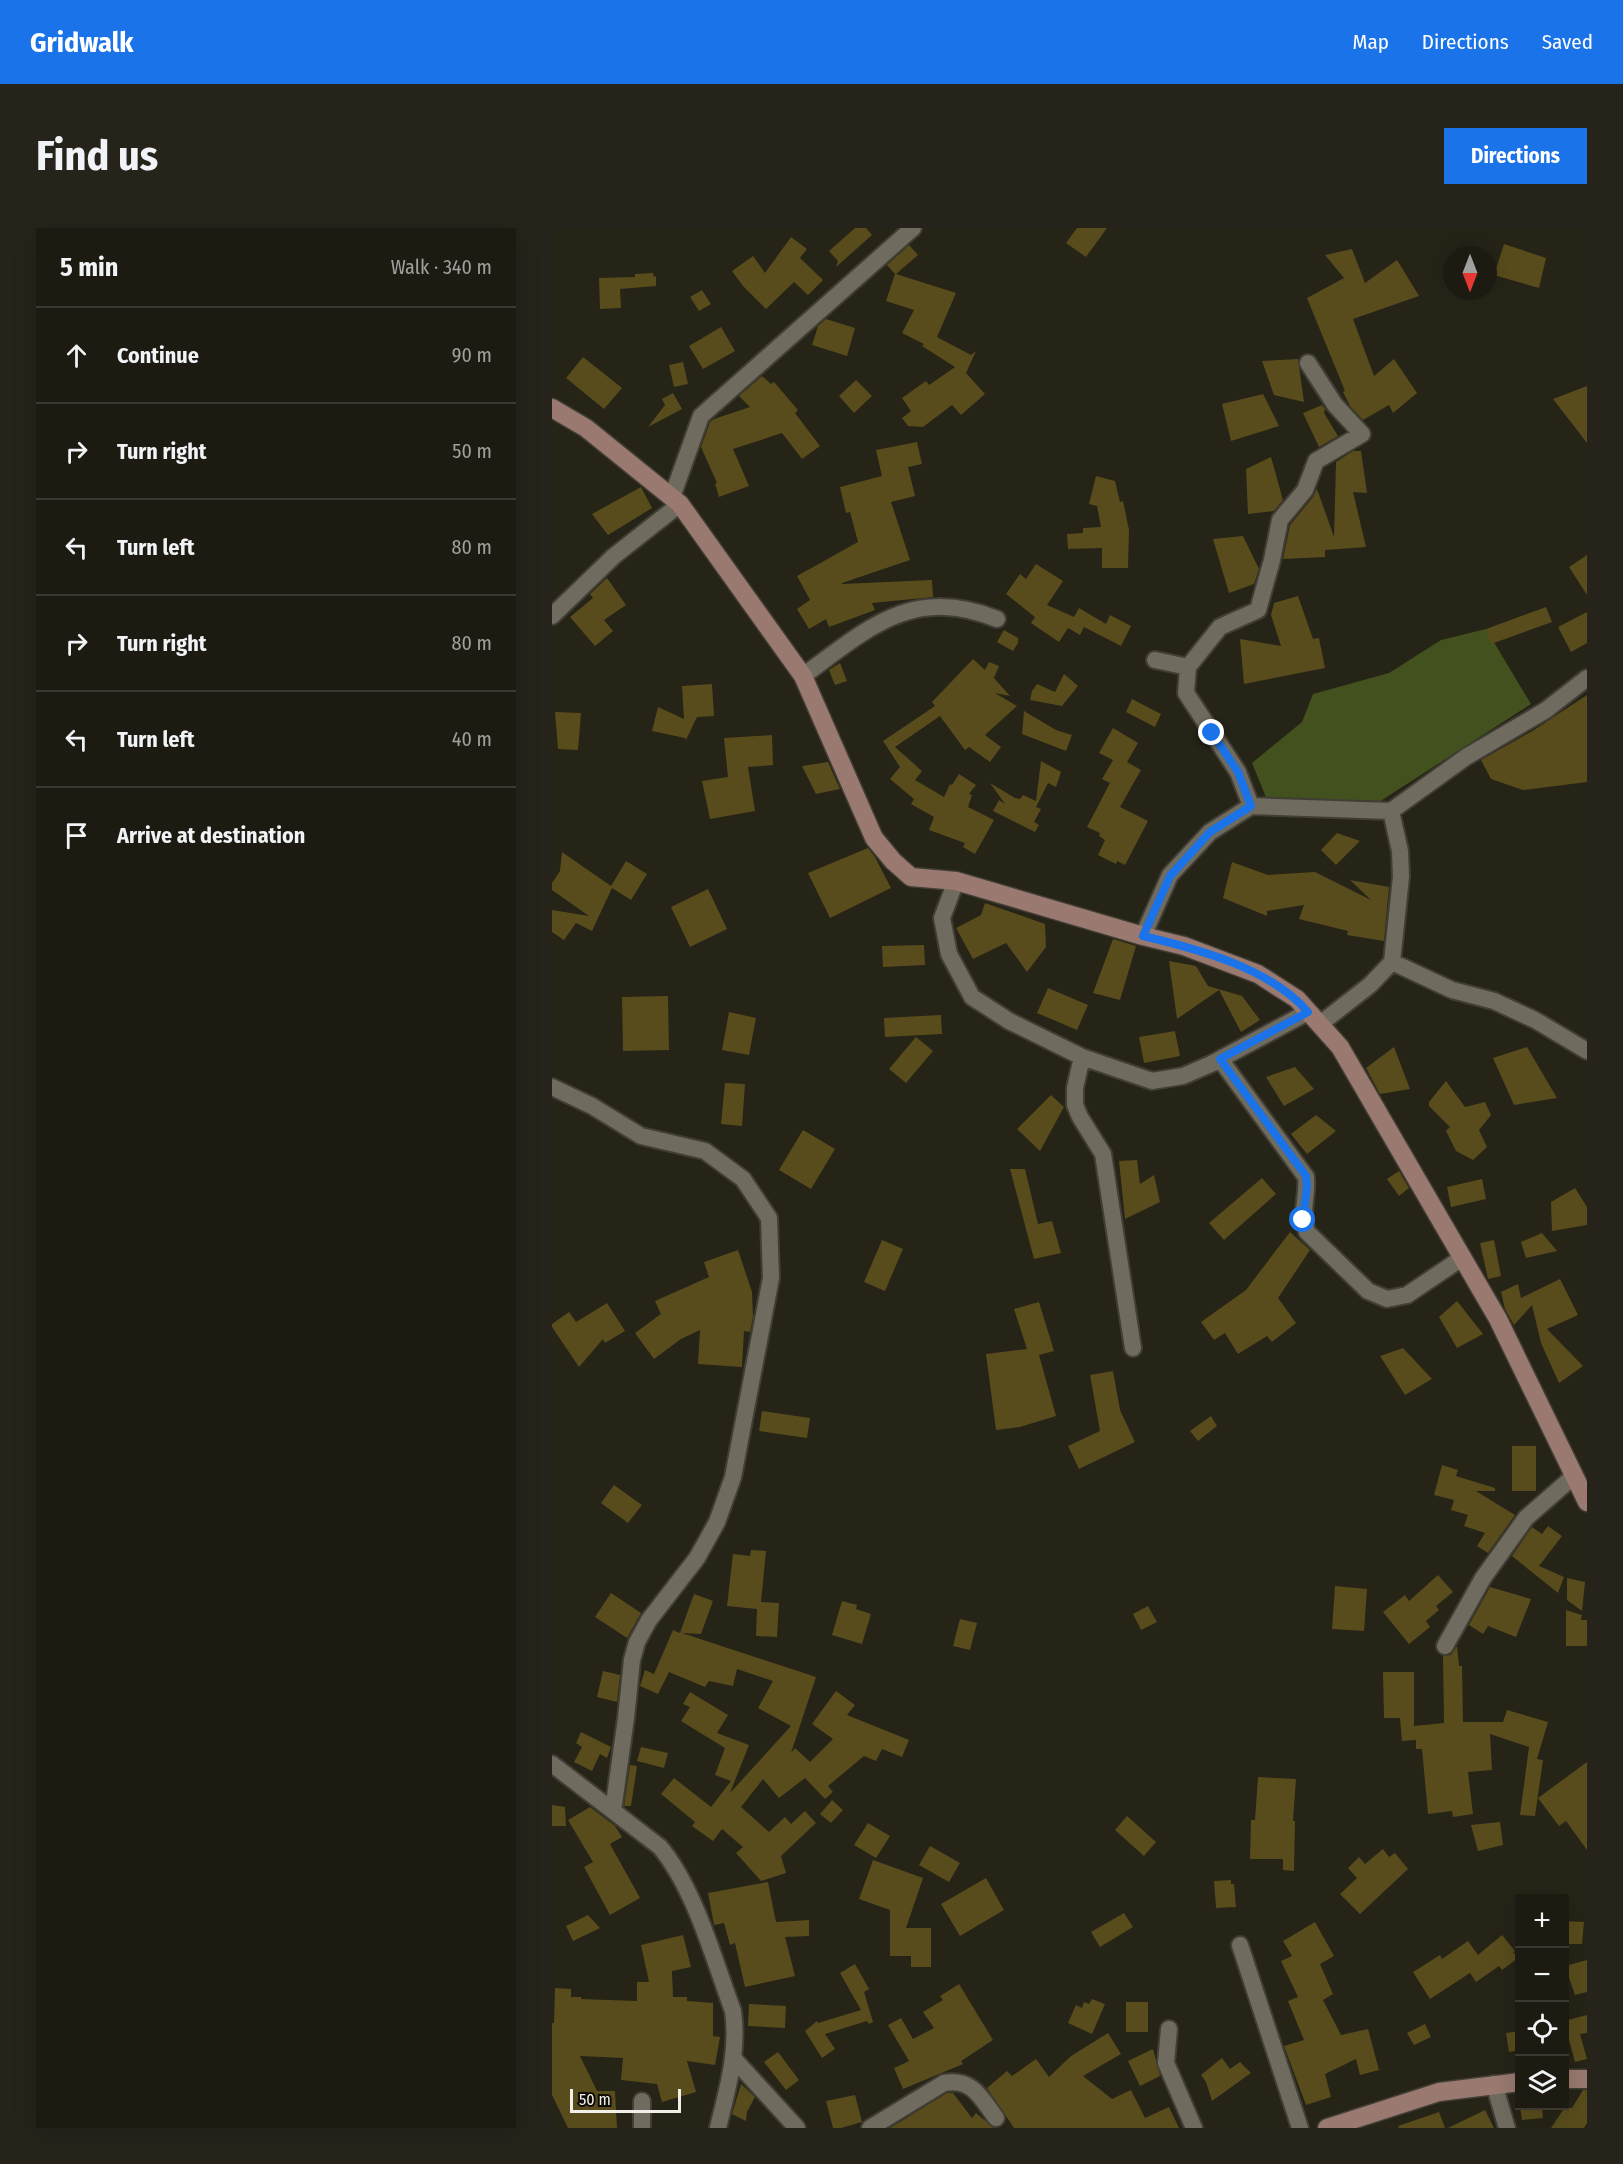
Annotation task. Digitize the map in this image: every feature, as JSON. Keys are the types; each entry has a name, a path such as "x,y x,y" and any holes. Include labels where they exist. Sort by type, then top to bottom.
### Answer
{"street":[{"path":"552,616 614,556 676,501 701,416 913,228"},
{"path":"1251,806 1238,772 1186,693 1188,667 1220,627 1258,610 1280,520 1305,490 1316,461 1362,434 1335,405 1308,363"},
{"path":"552,408 586,428 676,501 803,676 874,838 911,878 956,881 1184,946 1258,974 1297,999 1340,1047 1498,1319 1587,1502"},
{"path":"803,676 856,636 886,618 926,606 977,611 997,619"},
{"path":"1155,660 1188,667"},
{"path":"1143,936 1170,876 1210,832 1251,806 1391,811 1466,757 1546,710 1587,678"},
{"path":"956,881 942,918 949,954 972,997 1009,1022 1082,1057 1152,1081 1183,1076 1314,1018 1370,985 1392,962 1401,851 1391,811"},
{"path":"1392,962 1452,990 1494,1001 1524,1015 1587,1051"},
{"path":"1082,1057 1075,1088 1075,1105 1080,1118 1102,1154 1133,1348"},
{"path":"1220,1059 1306,1176 1303,1220 1307,1232 1368,1291 1387,1299 1407,1295 1462,1258"},
{"path":"552,1087 592,1106 641,1136 705,1151 743,1179 769,1218 771,1278 733,1477 717,1522 697,1558 649,1620 637,1642 632,1660 613,1811"},
{"path":"1445,1646 1483,1578 1526,1518 1574,1476"},
{"path":"552,1764 660,1847 674,1864 692,1902 733,2011 736,2026 734,2059 718,2128"},
{"path":"1239,1945 1300,2128"},
{"path":"1168,2029 1166,2063 1194,2128"},
{"path":"734,2059 797,2128"},
{"path":"1569,2079 1587,2079"},
{"path":"870,2128 944,2083 956,2081 965,2083 977,2092 996,2118"},
{"path":"1327,2128 1439,2092 1515,2082"},
{"path":"1494,2084 1507,2128"},
{"path":"642,2101 642,2128"}],"green space":[{"path":"1486,629 1531,704 1379,802 1267,800 1252,763 1302,722 1313,694 1389,673 1441,640"}],"building":[{"path":"855,228 866,228 872,235 836,267 838,261 829,251"},
{"path":"1077,228 1107,228 1086,257 1066,243"},
{"path":"791,237 807,249 800,258 823,280 808,295 794,282 766,309 743,286 732,271 753,256 765,273"},
{"path":"1504,244 1546,258 1539,288 1497,276 1497,266"},
{"path":"909,245 918,255 896,274 956,293 937,337 971,355 976,351 966,373 985,394 961,415 952,405 923,427 908,426 902,418 911,411 902,398 926,381 929,385 955,367 922,346 924,344 902,333 914,310 886,301 895,274 887,265"},
{"path":"1352,249 1365,283 1397,260 1419,296 1353,319 1374,376 1394,359 1417,393 1393,413 1389,405 1363,420 1350,406 1343,392 1345,391 1307,298 1344,278 1325,255"},
{"path":"653,273 654,277 656,276 656,286 620,289 621,308 600,309 599,278 635,277 635,274"},
{"path":"702,290 711,304 699,311 690,297"},
{"path":"826,319 855,328 847,356 812,345 818,326"},
{"path":"721,327 735,351 703,369 689,346"},
{"path":"583,357 622,388 604,409 566,378"},
{"path":"1298,359 1304,402 1274,395 1262,361"},
{"path":"683,362 688,384 674,387 669,365"},
{"path":"762,376 771,384 774,382 798,410 795,413 820,446 802,459 782,433 733,449 749,486 719,497 715,484 717,483 701,447 710,422 750,407 739,396"},
{"path":"856,380 872,396 854,413 839,396"},
{"path":"1587,386 1587,443 1553,399"},
{"path":"673,393 682,409 648,427 665,405 662,399"},
{"path":"1263,394 1279,426 1231,441 1222,404"},
{"path":"1322,405 1325,409 1324,413 1338,436 1319,447 1303,413"},
{"path":"917,442 922,464 908,467 915,496 891,502 910,560 842,584 932,580 933,597 872,603 875,610 829,627 826,619 809,629 797,609 810,600 797,576 858,542 850,512 846,513 840,487 882,476 876,450"},
{"path":"1353,451 1361,451 1367,493 1353,492 1366,547 1325,550 1325,557 1283,559 1290,525 1317,489 1334,537 1336,462"},
{"path":"1271,457 1283,500 1274,511 1248,514 1246,469"},
{"path":"1096,476 1115,481 1120,502 1123,501 1129,530 1128,568 1102,568 1102,548 1068,549 1067,534 1083,533 1083,528 1101,527 1097,506 1089,504"},
{"path":"641,487 652,508 608,535 592,514"},
{"path":"1243,536 1259,569 1254,584 1229,593 1213,539"},
{"path":"1587,555 1587,595 1569,567"},
{"path":"1036,564 1063,581 1047,605 1074,617 1079,608 1106,624 1110,615 1131,626 1121,646 1084,627 1080,635 1068,628 1059,642 1031,623 1035,617 1006,594 1020,574 1026,579"},
{"path":"607,578 626,605 604,620 613,631 595,646 570,617 593,598 590,594"},
{"path":"1298,596 1313,639 1319,638 1325,668 1244,684 1240,639 1281,646 1271,615 1274,603"},
{"path":"1546,607 1552,622 1491,644 1486,629"},
{"path":"1587,612 1587,643 1571,652 1558,627"},
{"path":"1004,630 1018,638 1013,651 997,642"},
{"path":"973,659 985,670 989,662 999,666 994,678 1010,696 995,693 1017,706 985,735 1001,747 990,762 969,747 965,750 940,716 895,747 922,771 915,780 944,797 950,784 952,785 959,774 976,785 969,794 972,795 968,807 994,820 975,854 963,847 965,843 929,830 934,817 911,804 914,799 890,779 900,767 883,741 935,706 932,702"},
{"path":"840,663 847,681 835,685 829,670"},
{"path":"1064,674 1078,686 1062,706 1030,700 1037,684 1055,692"},
{"path":"712,684 714,716 697,717 686,740 652,731 658,707 684,719 682,686"},
{"path":"1587,695 1587,782 1523,790 1491,779 1481,760 1534,730"},
{"path":"1132,699 1161,714 1155,727 1126,712"},
{"path":"1024,711 1056,730 1072,735 1066,751 1022,734"},
{"path":"555,712 581,713 578,750 558,749"},
{"path":"1113,728 1138,743 1127,762 1141,770 1120,807 1148,821 1125,865 1117,861 1116,864 1098,855 1105,840 1099,836 1100,833 1087,827 1110,783 1102,779 1113,760 1099,753"},
{"path":"772,735 773,765 748,767 755,811 710,819 702,781 728,777 724,738"},
{"path":"1041,761 1061,772 1056,787 1048,783 1036,807 1041,809 1034,822 1039,825 1035,832 993,811 999,800 1005,804 990,783 1015,798 1020,799 1023,795 1036,801"},
{"path":"828,762 840,789 816,794 802,766"},
{"path":"1337,833 1360,841 1336,865 1321,850"},
{"path":"868,848 891,888 830,918 808,873"},
{"path":"562,852 611,886 626,861 647,874 631,900 612,888 592,931 576,923 564,940 552,932 552,910 589,916 552,890 552,883 560,871"},
{"path":"1232,862 1268,875 1315,872 1371,900 1350,880 1389,887 1384,941 1347,935 1348,931 1299,919 1304,905 1267,911 1267,916 1223,898"},
{"path":"708,889 727,929 690,947 671,907"},
{"path":"985,903 1045,924 1046,947 1027,972 1006,943 973,959 956,928 981,915"},
{"path":"1113,939 1136,946 1120,1000 1093,993"},
{"path":"924,945 925,965 883,967 882,946"},
{"path":"1169,961 1196,966 1208,986 1242,996 1260,1020 1241,1032 1219,990 1177,1019"},
{"path":"1048,988 1088,1005 1077,1030 1037,1013"},
{"path":"668,996 669,1050 623,1051 622,997"},
{"path":"729,1012 756,1018 749,1055 722,1050"},
{"path":"941,1015 942,1034 885,1037 884,1018"},
{"path":"1175,1031 1180,1056 1144,1063 1139,1037"},
{"path":"916,1037 933,1051 906,1083 889,1069"},
{"path":"1394,1047 1410,1089 1380,1094 1366,1068"},
{"path":"1527,1047 1557,1098 1514,1105 1493,1058"},
{"path":"1295,1067 1314,1089 1284,1106 1266,1077"},
{"path":"1446,1081 1465,1107 1485,1102 1491,1115 1479,1130 1487,1147 1473,1160 1456,1151 1446,1131 1450,1127 1429,1106 1429,1102"},
{"path":"725,1083 745,1084 742,1126 721,1124"},
{"path":"1051,1095 1064,1107 1040,1151 1017,1129"},
{"path":"1316,1115 1336,1131 1307,1154 1291,1134"},
{"path":"803,1130 835,1149 811,1189 779,1170"},
{"path":"1137,1160 1140,1184 1154,1175 1160,1202 1125,1219 1119,1161"},
{"path":"1010,1169 1025,1169 1038,1224 1052,1221 1061,1253 1034,1259"},
{"path":"1399,1171 1409,1188 1399,1196 1387,1179"},
{"path":"1262,1178 1276,1194 1224,1240 1209,1223"},
{"path":"1482,1179 1486,1199 1451,1207 1447,1187"},
{"path":"1575,1188 1587,1207 1587,1225 1552,1231 1551,1202"},
{"path":"1290,1232 1310,1250 1278,1298 1296,1323 1272,1342 1267,1336 1238,1354 1225,1333 1214,1340 1201,1322 1246,1290"},
{"path":"1542,1233 1557,1251 1526,1258 1521,1242"},
{"path":"882,1240 903,1249 885,1291 864,1282"},
{"path":"1494,1240 1501,1276 1488,1279 1480,1243"},
{"path":"738,1250 752,1292 753,1317 750,1332 744,1331 742,1367 698,1364 700,1330 681,1339 654,1359 635,1333 661,1314 655,1301 709,1277 704,1262"},
{"path":"1560,1279 1578,1315 1547,1329 1583,1366 1559,1383 1541,1343 1532,1305 1514,1325 1505,1309 1501,1292 1518,1284 1521,1298"},
{"path":"1457,1301 1483,1334 1457,1348 1439,1317"},
{"path":"1039,1302 1054,1351 1039,1355 1056,1416 1020,1427 996,1430 986,1354 1027,1349 1014,1309"},
{"path":"607,1303 625,1331 605,1343 603,1339 579,1367 552,1324 569,1312 576,1322"},
{"path":"1403,1348 1432,1379 1405,1395 1380,1356"},
{"path":"1113,1371 1120,1410 1135,1442 1079,1469 1068,1446 1100,1431 1090,1375"},
{"path":"762,1411 810,1418 807,1438 759,1431"},
{"path":"1211,1416 1217,1426 1198,1441 1190,1431"},
{"path":"1512,1446 1536,1446 1536,1491 1512,1491"},
{"path":"1442,1465 1458,1470 1456,1476 1495,1488 1495,1491 1476,1491 1515,1515 1488,1553 1477,1546 1485,1533 1464,1526 1468,1515 1451,1510 1454,1500 1434,1495"},
{"path":"614,1485 642,1505 628,1523 601,1503"},
{"path":"1548,1526 1562,1536 1539,1566 1564,1577 1558,1593 1512,1556 1532,1527 1542,1534"},
{"path":"751,1550 766,1551 761,1602 779,1603 777,1637 756,1636 757,1609 727,1606 733,1554 750,1556"},
{"path":"1438,1575 1453,1592 1436,1606 1439,1610 1426,1621 1430,1627 1409,1644 1383,1612 1405,1595 1409,1601"},
{"path":"1567,1578 1585,1582 1582,1611 1567,1600"},
{"path":"1335,1586 1367,1589 1364,1631 1332,1629"},
{"path":"1490,1587 1531,1599 1516,1637 1488,1626 1483,1634 1469,1625"},
{"path":"611,1593 641,1613 627,1638 595,1617"},
{"path":"694,1594 713,1601 701,1634 682,1633 816,1677 791,1753 795,1748 810,1762 833,1739 812,1724 836,1691 855,1705 847,1715 909,1740 902,1757 882,1749 876,1761 864,1756 828,1786 833,1792 825,1799 805,1778 779,1798 763,1779 741,1807 769,1832 785,1817 791,1824 805,1811 816,1823 781,1856 786,1873 761,1881 736,1853 743,1847 722,1829 713,1841 692,1826 695,1822 661,1794 674,1778 711,1807 731,1781 715,1775 725,1748 681,1721 690,1707 683,1704 690,1692 728,1715 717,1733 749,1745 730,1793 791,1726 758,1708 773,1681 737,1669 733,1686 709,1681 705,1687 669,1672 658,1694 640,1686 645,1670 654,1674 673,1630 680,1633"},
{"path":"842,1601 857,1605 856,1609 871,1614 862,1644 832,1635"},
{"path":"1148,1606 1157,1622 1141,1630 1133,1614"},
{"path":"1566,1610 1582,1615 1581,1620 1587,1620 1587,1646 1566,1646"},
{"path":"960,1619 977,1623 970,1650 953,1646"},
{"path":"1457,1646 1459,1666 1462,1666 1463,1722 1503,1722 1507,1710 1548,1722 1537,1759 1543,1760 1535,1816 1520,1815 1529,1747 1490,1734 1492,1770 1468,1772 1473,1814 1453,1817 1452,1811 1428,1814 1422,1749 1416,1749 1416,1740 1402,1741 1400,1718 1384,1718 1383,1672 1414,1672 1414,1726 1444,1723 1443,1656 1451,1655"},
{"path":"603,1671 620,1675 617,1702 597,1697"},
{"path":"581,1732 611,1747 607,1758 600,1754 592,1771 574,1762 582,1747 576,1743"},
{"path":"641,1747 668,1753 664,1768 637,1761"},
{"path":"1587,1762 1587,1850 1566,1821 1559,1826 1538,1798"},
{"path":"630,1765 637,1766 631,1806 624,1806"},
{"path":"1258,1777 1296,1779 1293,1821 1295,1821 1294,1871 1283,1870 1283,1859 1250,1859 1251,1820 1255,1820"},
{"path":"832,1800 843,1810 831,1823 820,1814"},
{"path":"552,1805 565,1807 566,1826 552,1826"},
{"path":"590,1807 615,1826 622,1837 610,1844 640,1898 610,1915 584,1867 593,1862 568,1820"},
{"path":"1127,1816 1156,1842 1144,1856 1115,1830"},
{"path":"1500,1822 1503,1845 1478,1851 1471,1825"},
{"path":"868,1823 890,1836 876,1858 854,1845"},
{"path":"930,1846 960,1863 949,1882 919,1865"},
{"path":"1383,1849 1389,1857 1395,1853 1408,1869 1360,1914 1340,1894 1357,1878 1348,1868 1359,1857 1365,1864"},
{"path":"873,1860 923,1878 906,1928 931,1928 931,1967 911,1967 911,1956 890,1956 890,1910 859,1899"},
{"path":"986,1878 1004,1910 960,1936 941,1904"},
{"path":"1231,1880 1231,1884 1234,1884 1236,1907 1216,1908 1214,1881"},
{"path":"768,1882 776,1922 809,1920 809,1936 785,1937 795,1976 745,1987 735,1943 730,1945 724,1923 714,1925 708,1893"},
{"path":"1124,1913 1133,1927 1100,1947 1091,1932"},
{"path":"588,1915 600,1928 573,1941 566,1926"},
{"path":"1569,1921 1584,1922 1582,1944 1569,1944"},
{"path":"1315,1922 1334,1956 1320,1964 1333,1994 1323,2000 1341,2035 1368,2029 1379,2070 1360,2075 1356,2059 1325,2074 1331,2097 1306,2105 1284,2046 1304,2040 1288,2001 1298,1997 1281,1961 1292,1956 1283,1941"},
{"path":"683,1935 691,1967 672,1971 673,1997 687,1997 687,2001 713,2003 713,2036 720,2037 715,2065 687,2061 696,2092 662,2102 657,2084 621,2080 623,2058 580,2056 597,2091 615,2091 617,2128 568,2128 552,2095 552,2023 554,2023 555,1988 571,1989 571,1997 581,1997 581,1999 637,2001 637,1982 649,1982 641,1945"},
{"path":"1502,1935 1515,1951 1513,1952 1515,1960 1502,1970 1499,1966 1476,1982 1470,1973 1430,1999 1413,1972 1440,1955 1442,1959 1468,1941 1478,1955"},
{"path":"1587,1960 1587,1992 1575,1995 1569,1978 1569,1965"},
{"path":"855,1964 869,1989 864,1992 873,2022 869,2024 867,2021 825,2034 835,2049 822,2058 805,2031 817,2021 818,2023 861,2010 840,1973"},
{"path":"959,1984 993,2040 961,2061 963,2064 903,2089 894,2068 909,2061 888,2025 901,2018 913,2039 934,2028 923,2012 943,2000 940,1996"},
{"path":"1092,1999 1105,2004 1092,2034 1068,2023 1076,2005 1082,2008 1084,2002 1089,2004"},
{"path":"1126,2002 1148,2002 1148,2032 1126,2032"},
{"path":"749,2004 786,2006 785,2028 748,2026"},
{"path":"1587,2015 1587,2033 1580,2034 1587,2059 1575,2062 1569,2040 1569,2020"},
{"path":"1425,2024 1431,2037 1414,2045 1407,2033"},
{"path":"1515,2032 1515,2051 1509,2052 1506,2033"},
{"path":"1108,2033 1121,2054 1083,2076 1112,2099 1131,2090 1145,2118 1169,2107 1179,2128 1014,2128 987,2088 1007,2071 1012,2076 1036,2059 1049,2077 1071,2056"},
{"path":"1153,2049 1160,2076 1140,2086 1128,2061"},
{"path":"778,2052 799,2080 786,2090 764,2062"},
{"path":"1222,2058 1230,2069 1240,2062 1251,2073 1212,2101 1206,2082 1201,2075"},
{"path":"741,2084 755,2097 747,2112 746,2121 732,2114"},
{"path":"1583,2090 1587,2090 1587,2123 1584,2128 1551,2128 1563,2110 1572,2108"},
{"path":"947,2093 953,2093 972,2118 976,2113 994,2128 890,2128"},
{"path":"855,2095 862,2122 833,2128 826,2101"},
{"path":"1485,2110 1494,2128 1448,2128"},
{"path":"1521,2110 1542,2110 1543,2118 1522,2120"},
{"path":"1439,2112 1445,2128 1399,2128 1398,2126"}],"route":[{"path":"1212,733 1238,772 1251,806 1210,832 1170,876 1143,936 1184,946 1258,974 1297,999 1308,1012 1220,1059 1306,1176 1303,1220"}]}
